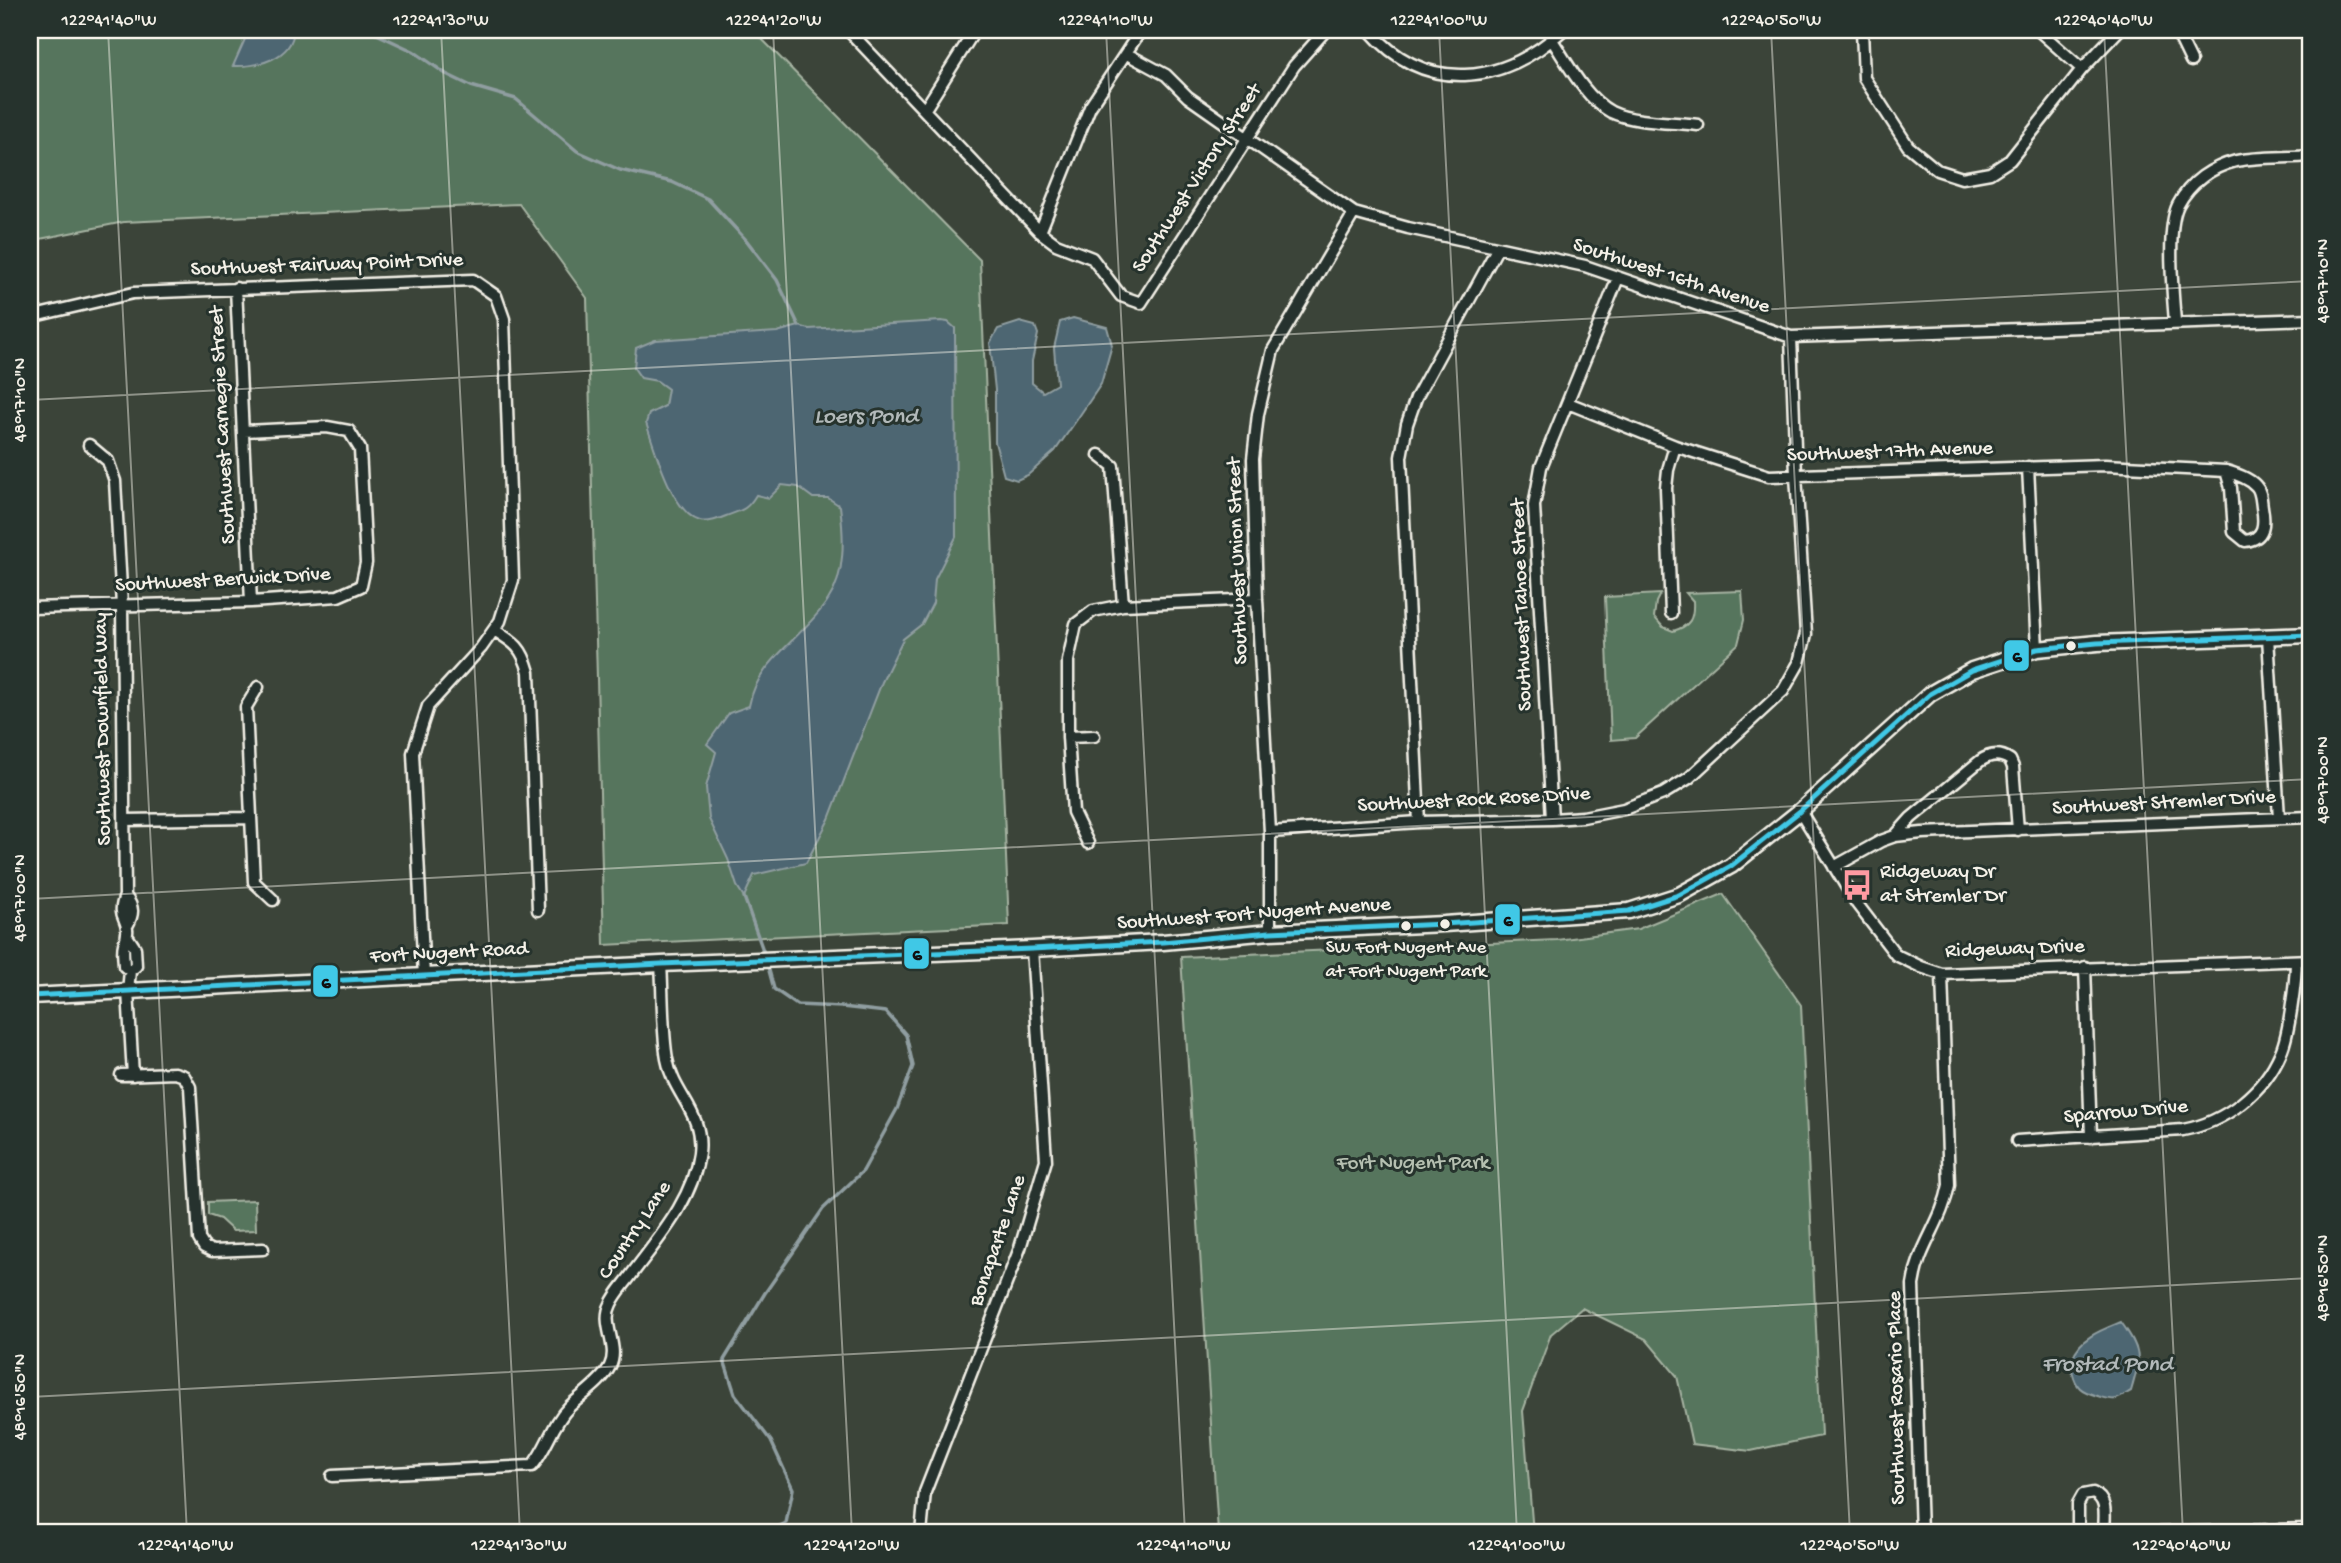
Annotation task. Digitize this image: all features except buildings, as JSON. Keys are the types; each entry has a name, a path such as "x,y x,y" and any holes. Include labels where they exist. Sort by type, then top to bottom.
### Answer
{"street":[{"path":"848,30 1041,232 1090,107 1141,30"},
{"path":"925,110 975,30"},
{"name":"Southwest Victory Street","path":"1041,232 1056,244 1092,258 1121,296 1141,303 1294,66 1326,30"},
{"path":"1368,30 1382,45 1415,67 1441,75 1469,76 1501,69 1534,54 1563,30"},
{"path":"1862,30 1864,78 1908,146 1937,170 1962,178 1990,173 2010,160 2082,69 2119,30"},
{"path":"2038,30 2082,69"},
{"path":"2176,30 2191,61"},
{"path":"1552,40 1591,96 1612,112 1645,120 1698,125"},
{"name":"Southwest 16th Avenue","path":"1127,54 1166,75 1188,97 1354,213 1497,249 1585,266 1791,337 2311,318"},
{"path":"2175,323 2172,258 2174,225 2177,206 2197,180 2216,168 2239,160 2311,156"},
{"name":"Southwest Union Street","path":"1270,932 1270,832 1257,599 1253,459 1258,414 1273,350 1354,213"},
{"path":"1419,822 1401,457 1416,398 1497,249"},
{"name":"Southwest Tahoe Street","path":"1552,819 1534,506 1541,467 1618,278"},
{"name":"Southwest Fairway Point Drive","path":"30,317 133,293 236,288 473,280 496,296 504,319 513,580 500,621 494,630 428,706 413,753 424,977"},
{"name":"Southwest Carnegie Street","path":"236,288 251,602"},
{"name":"Southwest Rock Rose Drive","path":"1270,832 1419,822 1583,817 1624,809 1663,794 1689,778 1783,691 1799,663 1807,634 1791,337"},
{"name":"Southwest 17th Avenue","path":"1568,403 1675,446 1769,476 2105,465 2226,471 2246,479 2256,486 2260,493 2265,523 2262,532 2250,540 2245,541 2234,532 2231,488 2226,471"},
{"name":"Southwest Berwick Drive","path":"30,608 338,597 361,586 366,563 360,449 349,431 327,427 244,431"},
{"name":"Southwest Downfield Way","path":"89,445 107,461 115,481 122,606 125,896 132,904 133,916 127,931 135,948 136,966 130,971 128,991 133,1075"},
{"path":"1671,613 1666,488 1675,446"},
{"path":"1099,455 1113,466 1123,605"},
{"path":"2028,467 2037,649"},
{"path":"1088,843 1073,812 1068,737 1068,661 1076,624 1093,611 1123,605 1257,599"},
{"path":"494,630 517,644 529,672 538,910"},
{"name":"Southwest Fort Nugent Avenue","path":"661,964 1163,942 1270,932 1444,924 1629,911 1679,895 1731,866 1800,811 1930,695 1972,670 2037,649 2097,643 2311,635"},
{"path":"2267,637 2279,818"},
{"path":"258,687 246,707 254,881 273,900"},
{"path":"1068,737 1094,736"},
{"name":"Southwest Stremler Drive","path":"1895,836 1911,818 1970,769 1987,757 1995,755 2010,760 2013,767 2018,830"},
{"name":"Ridgeway Drive","path":"1800,811 1857,904 1896,955 1942,974 2311,960"},
{"name":"Southwest Stremler Drive","path":"1834,867 1881,841 1895,836 1922,833 2311,817"},
{"path":"126,820 251,818"},
{"name":"Bonaparte Lane","path":"921,1533 925,1492 1020,1248 1046,1160 1032,949"},
{"name":"Sparrow Drive","path":"2017,1141 2194,1128 2210,1123 2240,1105 2263,1083 2282,1050 2296,977 2296,961"},
{"name":"Fort Nugent Road","path":"30,996 661,964"},
{"name":"Country Lane","path":"332,1476 532,1466 568,1408 610,1367 613,1346 609,1330 609,1305 680,1208 699,1155 699,1131 692,1111 677,1088 667,1060 661,964"},
{"path":"2085,967 2091,1137"},
{"name":"Southwest Rosario Place","path":"1920,1533 1913,1285 1919,1257 1942,1213 1949,1185 1942,974"},
{"path":"121,1076 175,1073 184,1076 189,1082 198,1236 204,1247 212,1251 263,1249"},
{"path":"2078,1533 2078,1504 2083,1495 2093,1493 2102,1498 2104,1503 2104,1533"},
{"path":"2160,1533 2311,1529"}],"green space":[{"path":"30,30 753,30 980,260 1009,925 604,945 587,298 519,204 124,222 30,241"},
{"path":"1742,591 1744,620 1738,644 1635,738 1611,740 1605,597 1660,594 1654,617 1663,627 1673,631 1683,627 1692,617 1693,601 1686,593"},
{"name":"Fort Nugent Park","path":"1723,894 1801,1005 1821,1436 1751,1451 1692,1444 1677,1376 1646,1339 1582,1308 1551,1334 1523,1411 1533,1533 1218,1533 1181,957 1557,940 1638,929"},
{"path":"255,1200 256,1230 233,1231 220,1219 208,1215 208,1202"}],"water":[{"path":"249,30 294,30 287,48 272,59 252,65 233,66"},
{"path":"1073,318 1107,327 1112,345 1101,384 1055,451 1028,475 1017,480 1004,476 995,442 995,390 990,343 998,329 1020,322 1035,326 1038,334 1032,361 1032,383 1043,392 1057,384 1054,348 1060,322"},
{"name":"Loers Pond","path":"948,322 955,328 956,537 935,579 933,603 922,624 903,639 882,682 829,819 806,863 754,875 744,897 709,819 706,787 716,752 707,744 729,713 749,706 761,676 771,662 807,626 834,590 842,555 840,506 828,498 813,498 798,487 782,485 769,498 756,495 744,509 720,518 700,521 690,516 681,506 666,479 646,423 649,414 665,406 668,389 657,381 641,378 634,368 636,348 655,340 777,332 799,326 809,329"},
{"name":"Frostad Pond","path":"2121,1322 2133,1340 2138,1355 2131,1391 2113,1399 2083,1390 2072,1369 2076,1350 2093,1335"}],"waterway":[{"path":"368,30 413,51 446,74 471,86 516,99 577,151 620,170 672,182 708,199 747,241 777,280 799,326"},
{"path":"744,897 765,956"},
{"path":"765,1533 786,1523 793,1489 771,1441 735,1394 724,1360 765,1293 823,1209 863,1171 897,1109 913,1066 906,1035 886,1012 797,1005 774,989 767,963"}],"transit line":[{"name":"6","path":"30,996 661,964 1032,949 1629,911 1679,895 1731,866 1800,811 1930,694 1972,670 2037,649 2097,643 2311,635"}],"place":[{"name":"Ridgeway Dr at Stremler Dr","path":"1857,885"},
{"name":"SW Fort Nugent Ave at Fort Nugent Park","path":"1406,926"}]}
